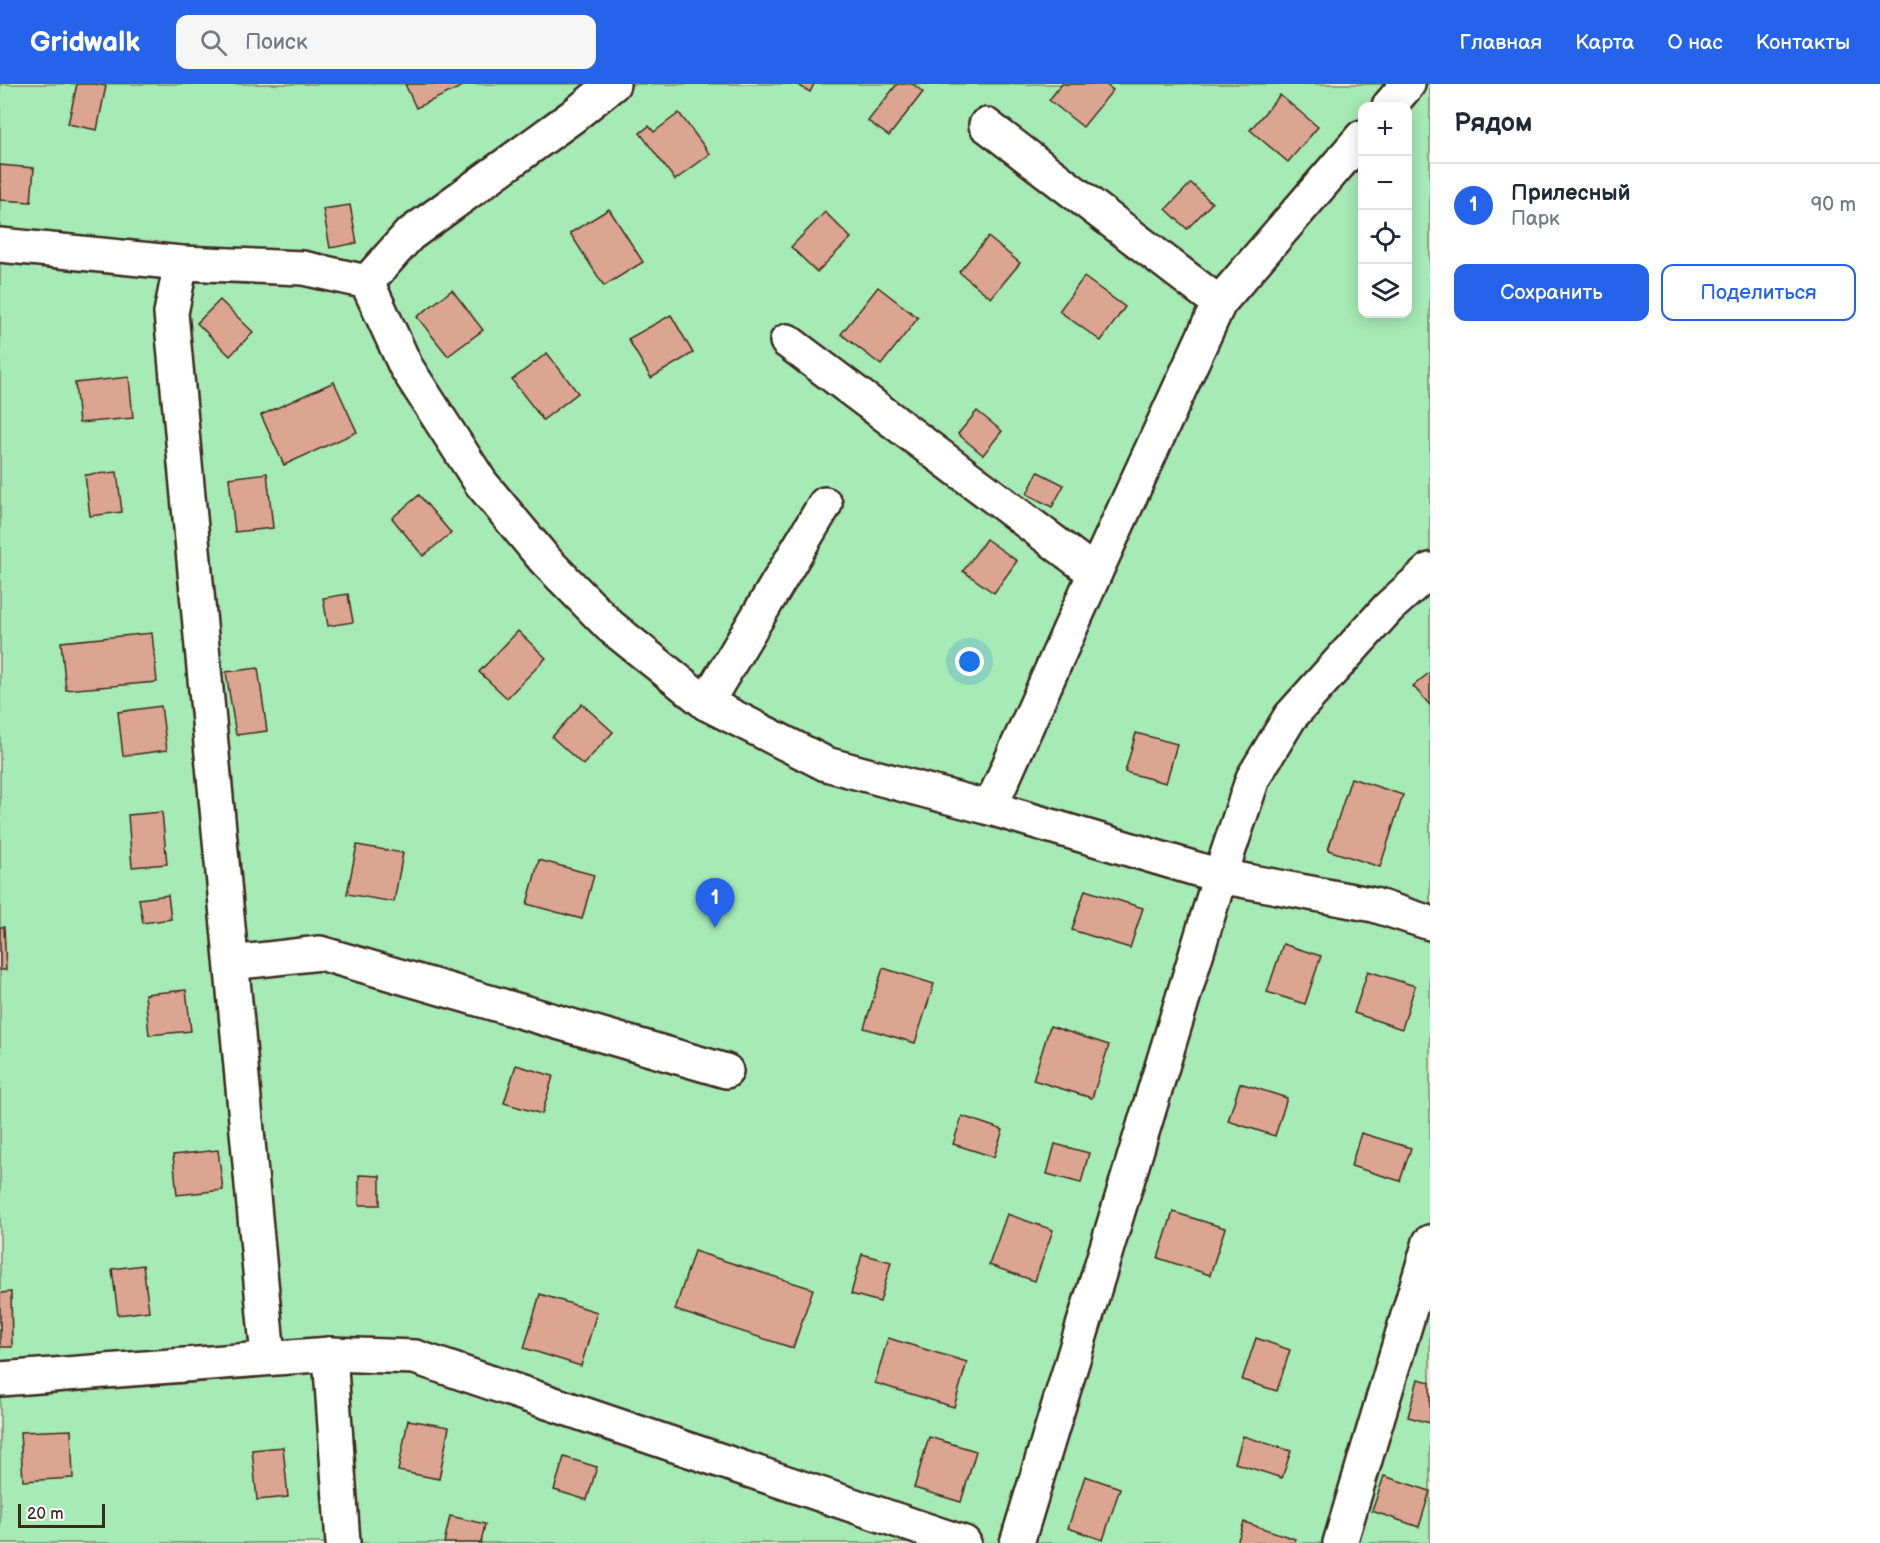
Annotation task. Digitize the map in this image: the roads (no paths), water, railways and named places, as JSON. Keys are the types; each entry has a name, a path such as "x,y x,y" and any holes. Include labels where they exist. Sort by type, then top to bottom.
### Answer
{"street":[{"path":"367,282 409,235 572,117 613,84"},
{"path":"1392,102 1408,84"},
{"path":"986,125 1219,303"},
{"path":"990,808 1219,303 1358,142"},
{"path":"0,245 181,263 303,268 367,282"},
{"path":"181,263 171,314 268,1357"},
{"path":"367,282 406,367 481,483 545,560 610,626 706,702 826,764 990,808 1220,876 1374,905 1430,923"},
{"path":"787,341 1095,573"},
{"path":"706,702 825,504"},
{"path":"1017,1543 1220,876 1253,778 1290,717 1388,609 1430,570"},
{"path":"232,963 320,953 726,1071"},
{"path":"1340,1543 1430,1242"},
{"path":"330,1354 344,1543"},
{"path":"0,1379 268,1357 330,1354 415,1357 964,1543"}],"place":[{"name":"Прилесный","path":"715,928"}]}
